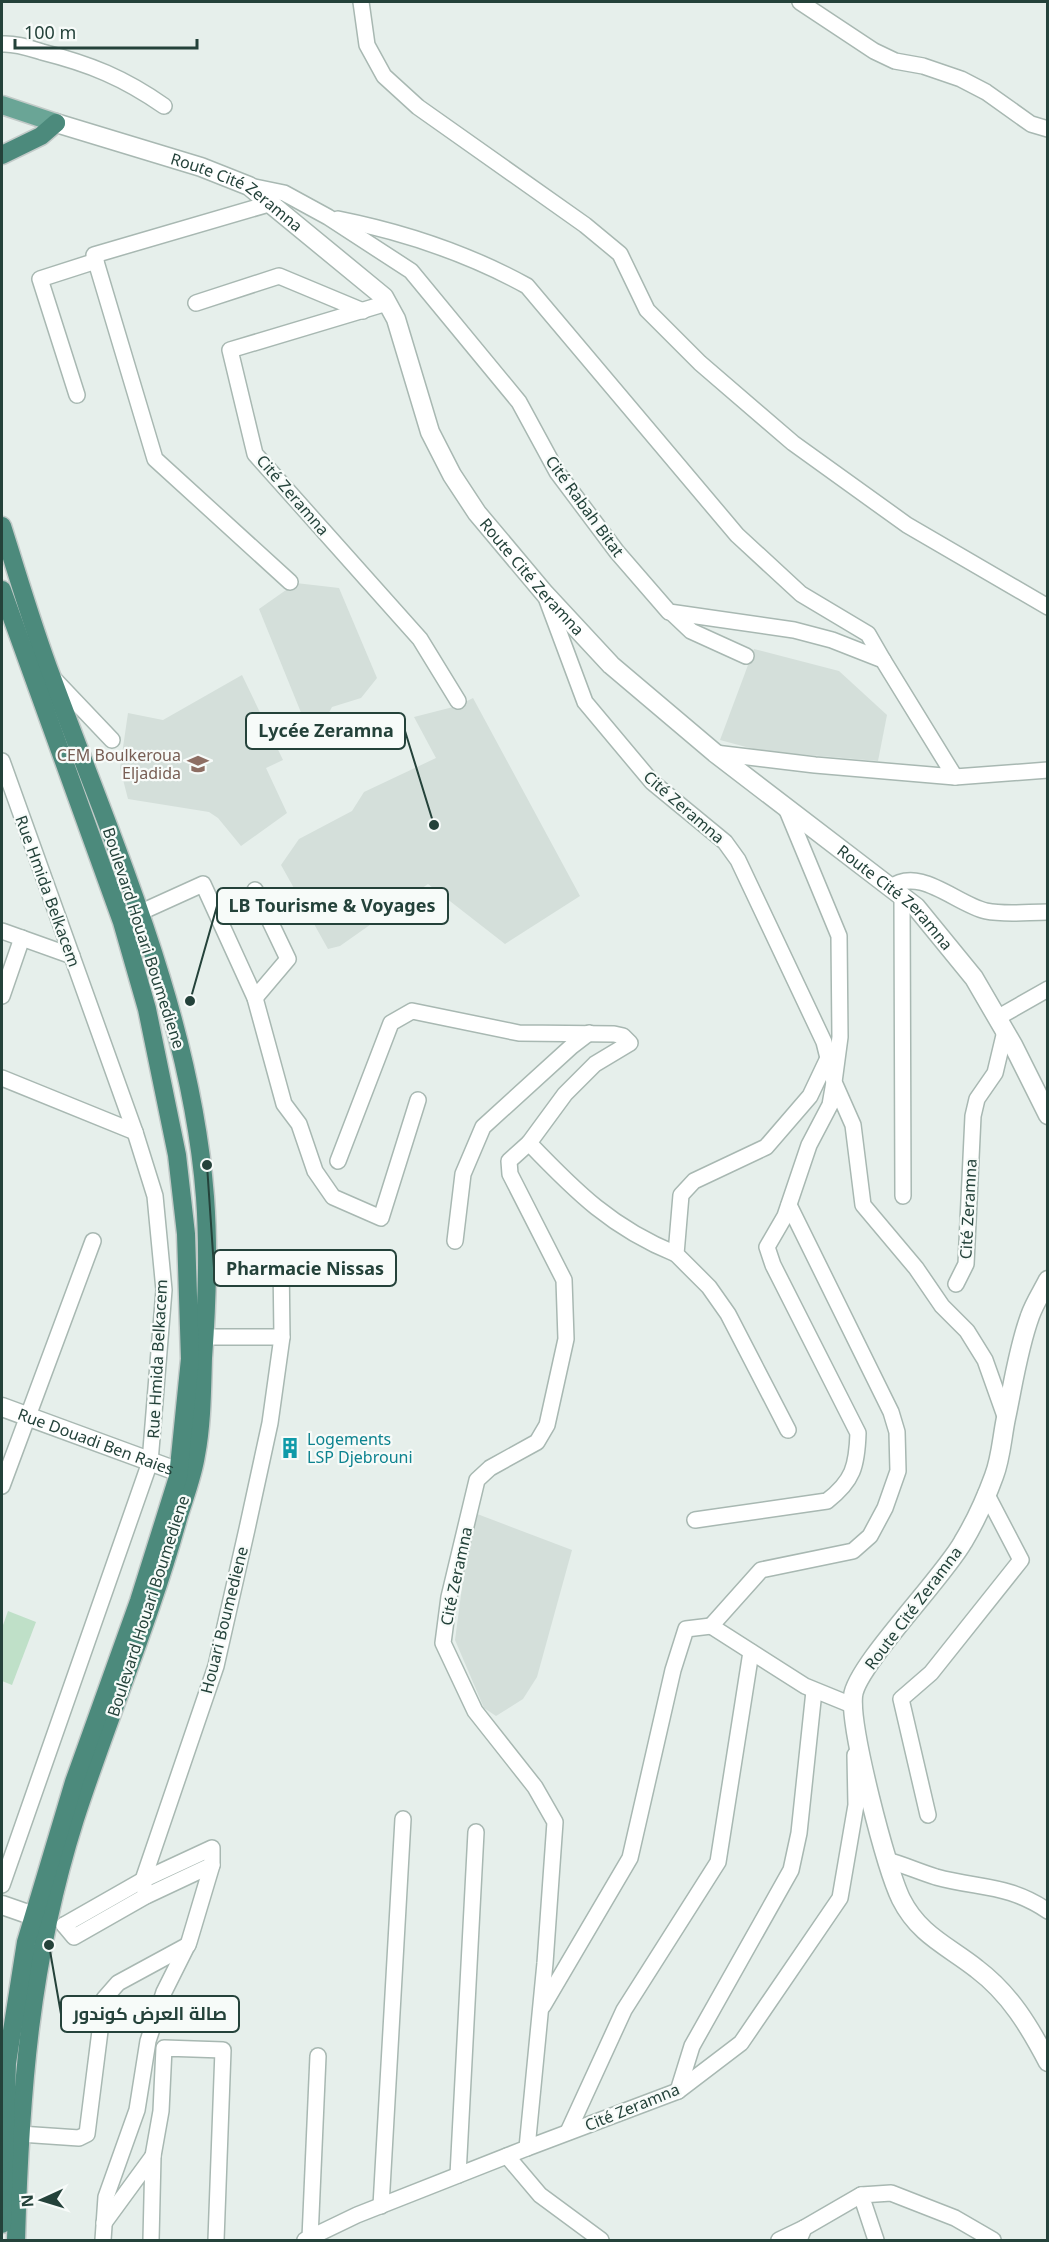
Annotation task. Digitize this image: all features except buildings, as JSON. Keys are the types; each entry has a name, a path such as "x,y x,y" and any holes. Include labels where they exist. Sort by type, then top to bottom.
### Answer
{"highway":[{"path":"2,155 36,139 56,123"},
{"name":"Boulevard Houari Boumediene","path":"2,526 51,676 139,913 178,1042 198,1139 205,1195 207,1252 197,1337 196,1456 184,1474 168,1557 75,1820 40,1952 27,2042 20,2134 16,2241"},
{"name":"Boulevard Houari Boumediene","path":"2,590 122,922 151,1028 177,1155 197,1337"},
{"path":"2,624 12,652 18,660 28,664"},
{"name":"Boulevard Houari Boumediene","path":"2,2224 7,2062 14,2009 49,1921"}],"main road":[{"name":"Route Cité Zeramna","path":"2,105 56,123"}],"street":[{"path":"361,2 367,45 384,76 418,107 585,225 620,254 647,310 700,363 793,443 908,525 1047,607"},
{"path":"800,2 874,51 895,61 923,66 962,79 986,92 1031,124 1047,129"},
{"path":"2,44 40,51 105,70 134,85 164,106"},
{"name":"Route Cité Zeramna","path":"56,123 201,167 249,186 384,297 396,319 430,432 452,475 477,513 545,594 611,665 715,753 915,907 956,954 1001,1025 1047,1115"},
{"name":"Cité Rabah Bitat","path":"249,186 284,193 328,217 411,271 519,402 557,472 617,552 691,631 746,656"},
{"path":"272,203 94,255 155,459 290,582"},
{"name":"Cité Rabah Bitat","path":"328,217 383,228 499,270 527,286 737,535 801,594 868,634 955,777"},
{"path":"77,395 40,279 96,261"},
{"path":"196,303 279,276 363,310"},
{"name":"Cité Zeramna","path":"387,303 230,350 255,454 420,639 458,701"},
{"name":"Cité Zeramna","path":"545,594 585,702 652,782 725,842 738,860 824,1042 834,1082"},
{"path":"672,613 795,630 832,640 883,660"},
{"path":"51,676 112,740"},
{"path":"715,753 815,765 955,777 1047,770"},
{"name":"Rue Hmida Belkacem","path":"2,761 135,1132 155,1196 164,1290 150,1462 2,1886"},
{"name":"Cité Zeramna","path":"695,1520 827,1501 843,1488 853,1472 858,1455 858,1433 773,1265 767,1246 789,1205 809,1145 830,1105 840,1037 839,936 785,805"},
{"path":"903,1196 896,892 899,881 917,880 986,910 1047,912"},
{"path":"139,913 203,884 255,998 284,1104 299,1124 315,1171 333,1197 381,1218 418,1100"},
{"path":"255,890 288,959 255,998"},
{"path":"2,931 72,957"},
{"path":"2,996 22,938"},
{"path":"1001,1025 1047,989"},
{"name":"Cité Zeramna","path":"338,1161 392,1023 412,1011 519,1033 614,1034 623,1036 630,1043 595,1064 565,1094 529,1143 509,1161 510,1174 564,1280 567,1319 564,1357 547,1425 537,1442 490,1468 477,1480 449,1597 443,1643 475,1711 535,1787 555,1822 549,1917 527,2148 678,2091 741,2043 840,1898 856,1805 854,1706"},
{"name":"Cité Zeramna","path":"956,1284 966,1264 973,1116 977,1099 994,1073 1001,1025"},
{"path":"455,1241 463,1174 483,1127 589,1033"},
{"path":"676,1254 681,1196 694,1181 766,1147 810,1096 828,1058"},
{"path":"2,1078 135,1132"},
{"path":"834,1082 853,1125 863,1205 916,1268 942,1306 968,1331 986,1360 1006,1419"},
{"path":"529,1143 579,1195 640,1240 676,1254 709,1287 728,1314 788,1430"},
{"path":"711,1626 761,1570 853,1551 870,1536 885,1508 898,1471 897,1432 891,1412 789,1205"},
{"path":"2,1486 93,1241"},
{"name":"Houari Boumediene","path":"146,1896 143,1880 216,1666 270,1423 282,1337 281,1259"},
{"name":"Route Cité Zeramna","path":"1047,1280 1030,1315 994,1475 986,1493 963,1542 931,1589 859,1680 853,1696 858,1741 887,1860 901,1899 916,1922 936,1942 977,1968 1002,1992 1025,2018 1047,2062"},
{"path":"197,1337 282,1337"},
{"name":"Rue Douadi Ben Raies","path":"2,1407 184,1474"},
{"path":"928,1815 901,1699 931,1673 992,1600 1021,1560 986,1493"},
{"path":"539,2012 630,1858 673,1670 686,1629 711,1626 814,1691 854,1706"},
{"path":"568,2132 624,2010 718,1862 752,1652"},
{"path":"678,2091 692,2046 791,1870 799,1833 814,1691"},
{"path":"381,2206 403,1819"},
{"path":"458,2175 476,1832"},
{"path":"49,1921 212,1848 212,1865 188,1945 164,1992 148,2041 137,2110 106,2197 103,2241"},
{"path":"887,1860 935,1876 978,1886 1003,1888 1028,1898 1047,1911"},
{"path":"2,1905 49,1921 74,1937 146,1896 212,1865"},
{"path":"20,2134 79,2138 87,2134 104,1999 118,1983 188,1945"},
{"path":"152,2241 153,2156 161,2111 164,2048 223,2050 216,2241"},
{"path":"318,2056 307,2239 381,2206 527,2148"},
{"path":"104,2223 153,2156"},
{"path":"507,2156 540,2195 601,2241"},
{"path":"778,2241 801,2234 861,2195 891,2193 955,2218 993,2241"},
{"path":"861,2195 876,2241"}],"shaded area":[{"path":"296,583 339,588 377,678 361,698 332,707 325,720 302,715 259,609"},
{"path":"754,649 839,671 887,715 878,761 761,751 720,740"},
{"name":"CEM Boulkeroua Eljadida","path":"242,675 283,760 266,768 287,813 241,846 218,818 209,812 128,799 120,768 128,713 163,720"},
{"path":"473,698 580,896 505,944 428,884 340,946 328,949 281,865 299,839 352,811 364,792 436,758 414,717 457,706"},
{"path":"472,1512 572,1550 537,1677 523,1699 496,1716 484,1708 455,1640"}],"green space":[{"path":"8,1611 36,1622 12,1685 2,1681 2,1628"}],"place":[{"name":"CEM Boulkeroua Eljadida","path":"198,764"},
{"name":"Lycée Zeramna","path":"434,825"},
{"name":"LB Tourisme & Voyages","path":"190,1001"},
{"name":"Pharmacie Nissas","path":"207,1165"},
{"name":"Logements LSP Djebrouni","path":"290,1448"},
{"name":"صالة العرض كوندور","path":"49,1945"}]}
